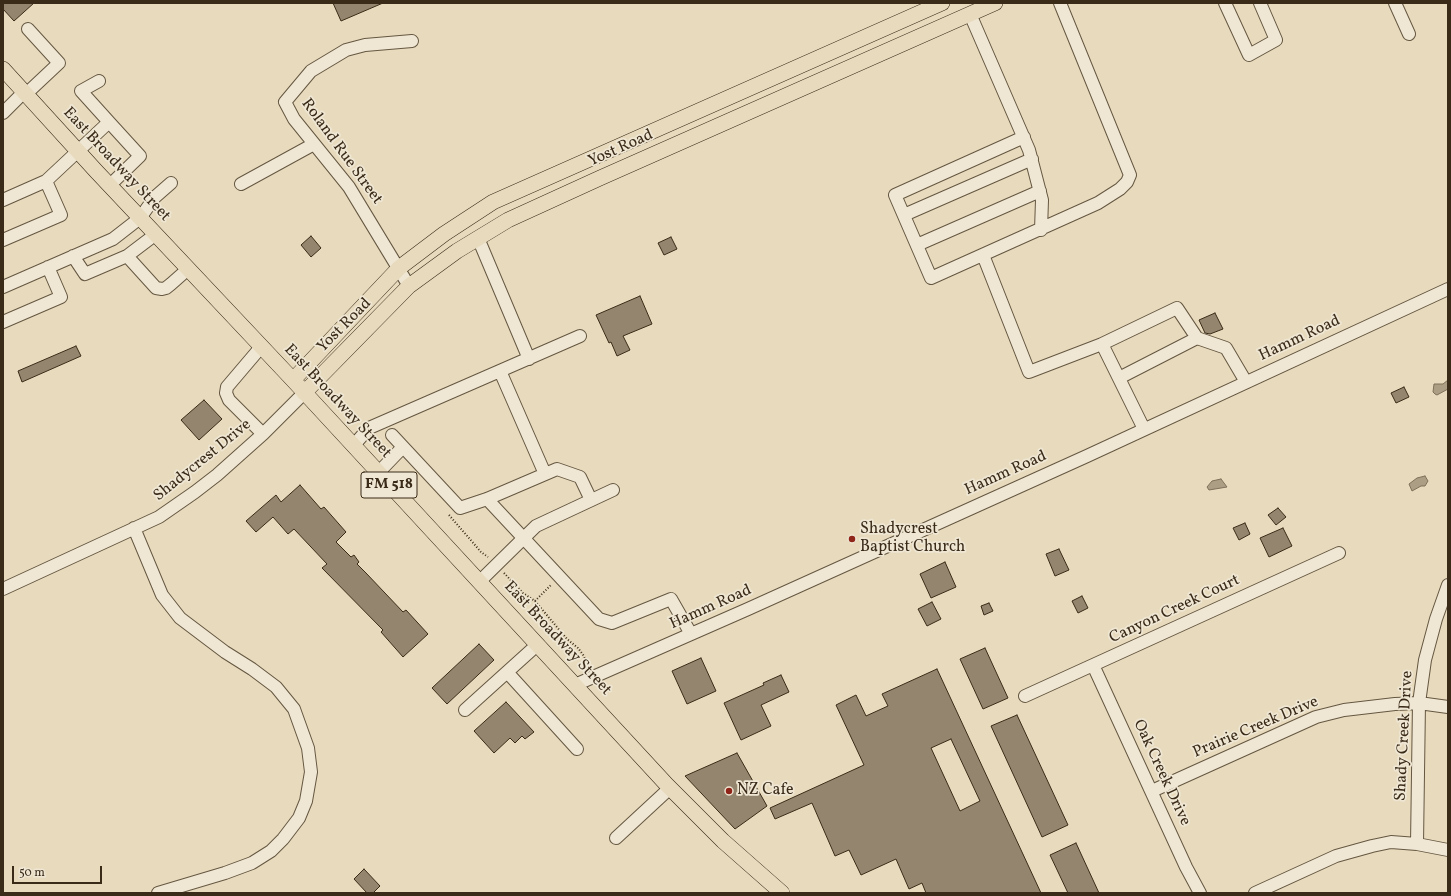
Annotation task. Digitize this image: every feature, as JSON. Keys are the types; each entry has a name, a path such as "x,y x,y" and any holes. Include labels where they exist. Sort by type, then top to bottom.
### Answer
{"main road":[{"name":"Yost Road","path":"293,380 399,268 444,234 493,202 942,3"},
{"name":"Yost Road","path":"304,393 409,286 457,251 508,220 995,3"},
{"path":"849,44 857,64"},
{"name":"East Broadway Street","path":"3,69 670,788 723,841 782,893"},
{"path":"639,138 647,157"},
{"path":"468,218 478,238"}],"street":[{"path":"1024,137 895,195 931,278 1041,230 1098,203 1120,189 1127,182 1130,175 1060,3"},
{"path":"1225,3 1249,55 1276,40 1260,3"},
{"path":"1395,3 1408,34"},
{"path":"970,14 1024,137 1032,159 1041,196 1041,230"},
{"path":"3,114 25,92 59,63 28,29"},
{"name":"Roland Rue Street","path":"409,286 349,187 294,119 285,102 311,71 346,50 365,45 412,41"},
{"path":"99,81 81,91 140,156 110,185"},
{"path":"3,200 46,181 77,150 109,122"},
{"path":"241,184 314,144"},
{"path":"904,215 1032,159"},
{"path":"3,240 61,215 46,181"},
{"path":"3,287 113,239 140,218 155,196 171,183"},
{"path":"917,245 1041,196"},
{"path":"73,256 85,274 127,256 156,234"},
{"path":"478,238 529,359"},
{"path":"105,242 115,261"},
{"path":"983,255 1029,372 1102,344 1177,308 1197,338 1226,348 1246,382"},
{"path":"127,256 156,288 166,288 188,269"},
{"path":"3,322 61,297 48,267"},
{"name":"Hamm Road","path":"575,685 1144,429 1448,289"},
{"path":"353,446 369,428 580,336"},
{"path":"1119,378 1197,338"},
{"path":"1102,344 1144,429"},
{"path":"261,347 227,387 226,393 229,400 264,434"},
{"path":"500,371 545,474"},
{"name":"Shadycrest Drive","path":"3,589 159,517 195,492 264,434 304,393"},
{"path":"392,435 460,508 487,500 557,469 580,478 591,500"},
{"path":"378,473 403,447"},
{"path":"479,582 536,526 614,490"},
{"path":"487,500 599,619 612,623 671,599 691,634"},
{"path":"134,528 162,595 180,618 225,652 252,669 276,687 294,709 308,748 311,772 306,801 299,818 283,839 271,851 252,863 225,873 158,893"},
{"name":"Canyon Creek Court","path":"1025,696 1339,554"},
{"name":"Shady Creek Drive","path":"1417,844 1420,703 1425,660 1436,619 1448,585"},
{"path":"465,710 537,645"},
{"name":"Oak Creek Drive","path":"1093,665 1186,867 1200,893"},
{"path":"507,672 577,749"},
{"name":"Prairie Creek Drive","path":"1152,791 1316,717 1369,706 1420,703 1448,707"},
{"path":"616,838 670,788"},
{"path":"1255,893 1336,856 1391,842 1417,844 1448,850"}],"path":[{"path":"448,514 481,552 496,565 511,582 535,601 567,639 578,648 595,677"},
{"path":"535,601 560,577"}],"shaded area":[{"path":"1448,380 1448,389 1437,395 1433,392 1434,384 1443,384"},
{"path":"1425,476 1428,481 1425,486 1421,486 1412,491 1409,484 1417,478"},
{"path":"1221,479 1227,487 1209,490 1207,487 1212,481"}],"building":[{"path":"3,3 34,3 14,21 3,9"},
{"path":"333,3 383,3 341,21"},
{"path":"311,236 321,248 311,257 301,245"},
{"path":"671,237 677,249 664,255 658,243"},
{"path":"640,296 652,324 623,336 630,350 617,356 596,315"},
{"path":"1215,313 1223,329 1210,334 1205,333 1199,320"},
{"path":"76,346 81,356 22,382 18,371"},
{"path":"1404,387 1409,397 1396,403 1391,393"},
{"path":"204,400 222,419 199,440 181,420"},
{"path":"300,485 321,509 324,507 346,532 336,542 351,557 354,555 359,562 357,564 403,612 406,610 428,634 403,657 381,632 383,630 322,568 327,564 294,529 288,534 273,517 256,532 246,521 276,495 281,502"},
{"path":"1278,508 1286,517 1276,525 1268,515"},
{"path":"1245,523 1250,534 1239,540 1233,528"},
{"path":"1283,528 1292,546 1269,557 1260,538"},
{"path":"1059,549 1069,570 1055,576 1046,554"},
{"path":"945,562 956,587 931,598 920,574"},
{"path":"1082,596 1088,608 1078,613 1072,601"},
{"path":"932,602 941,619 927,626 918,609"},
{"path":"989,603 993,611 984,615 981,606"},
{"path":"479,644 494,660 447,704 432,688"},
{"path":"985,648 1008,698 983,709 960,659"},
{"path":"701,658 716,691 687,704 672,671"},
{"path":"937,669 1041,893 926,893 922,883 909,889 896,859 861,875 849,850 835,856 812,803 775,819 770,808 864,765 836,705 856,695 866,716 888,706 882,694","holes":["951,739 980,801 960,811 931,748"]},
{"path":"781,675 789,692 761,705 771,726 741,740 724,703 764,685 763,683"},
{"path":"506,702 534,732 525,739 522,736 515,743 510,738 494,753 474,731"},
{"path":"1017,715 1068,825 1042,837 991,726"},
{"name":"NZ Cafe","path":"737,753 767,806 735,829 685,776"},
{"path":"1076,843 1099,893 1068,893 1050,855"},
{"path":"364,869 380,886 373,893 367,893 354,879"}],"place":[{"name":"Shadycrest Baptist Church","path":"852,539"},
{"name":"NZ Cafe","path":"729,791"}]}
